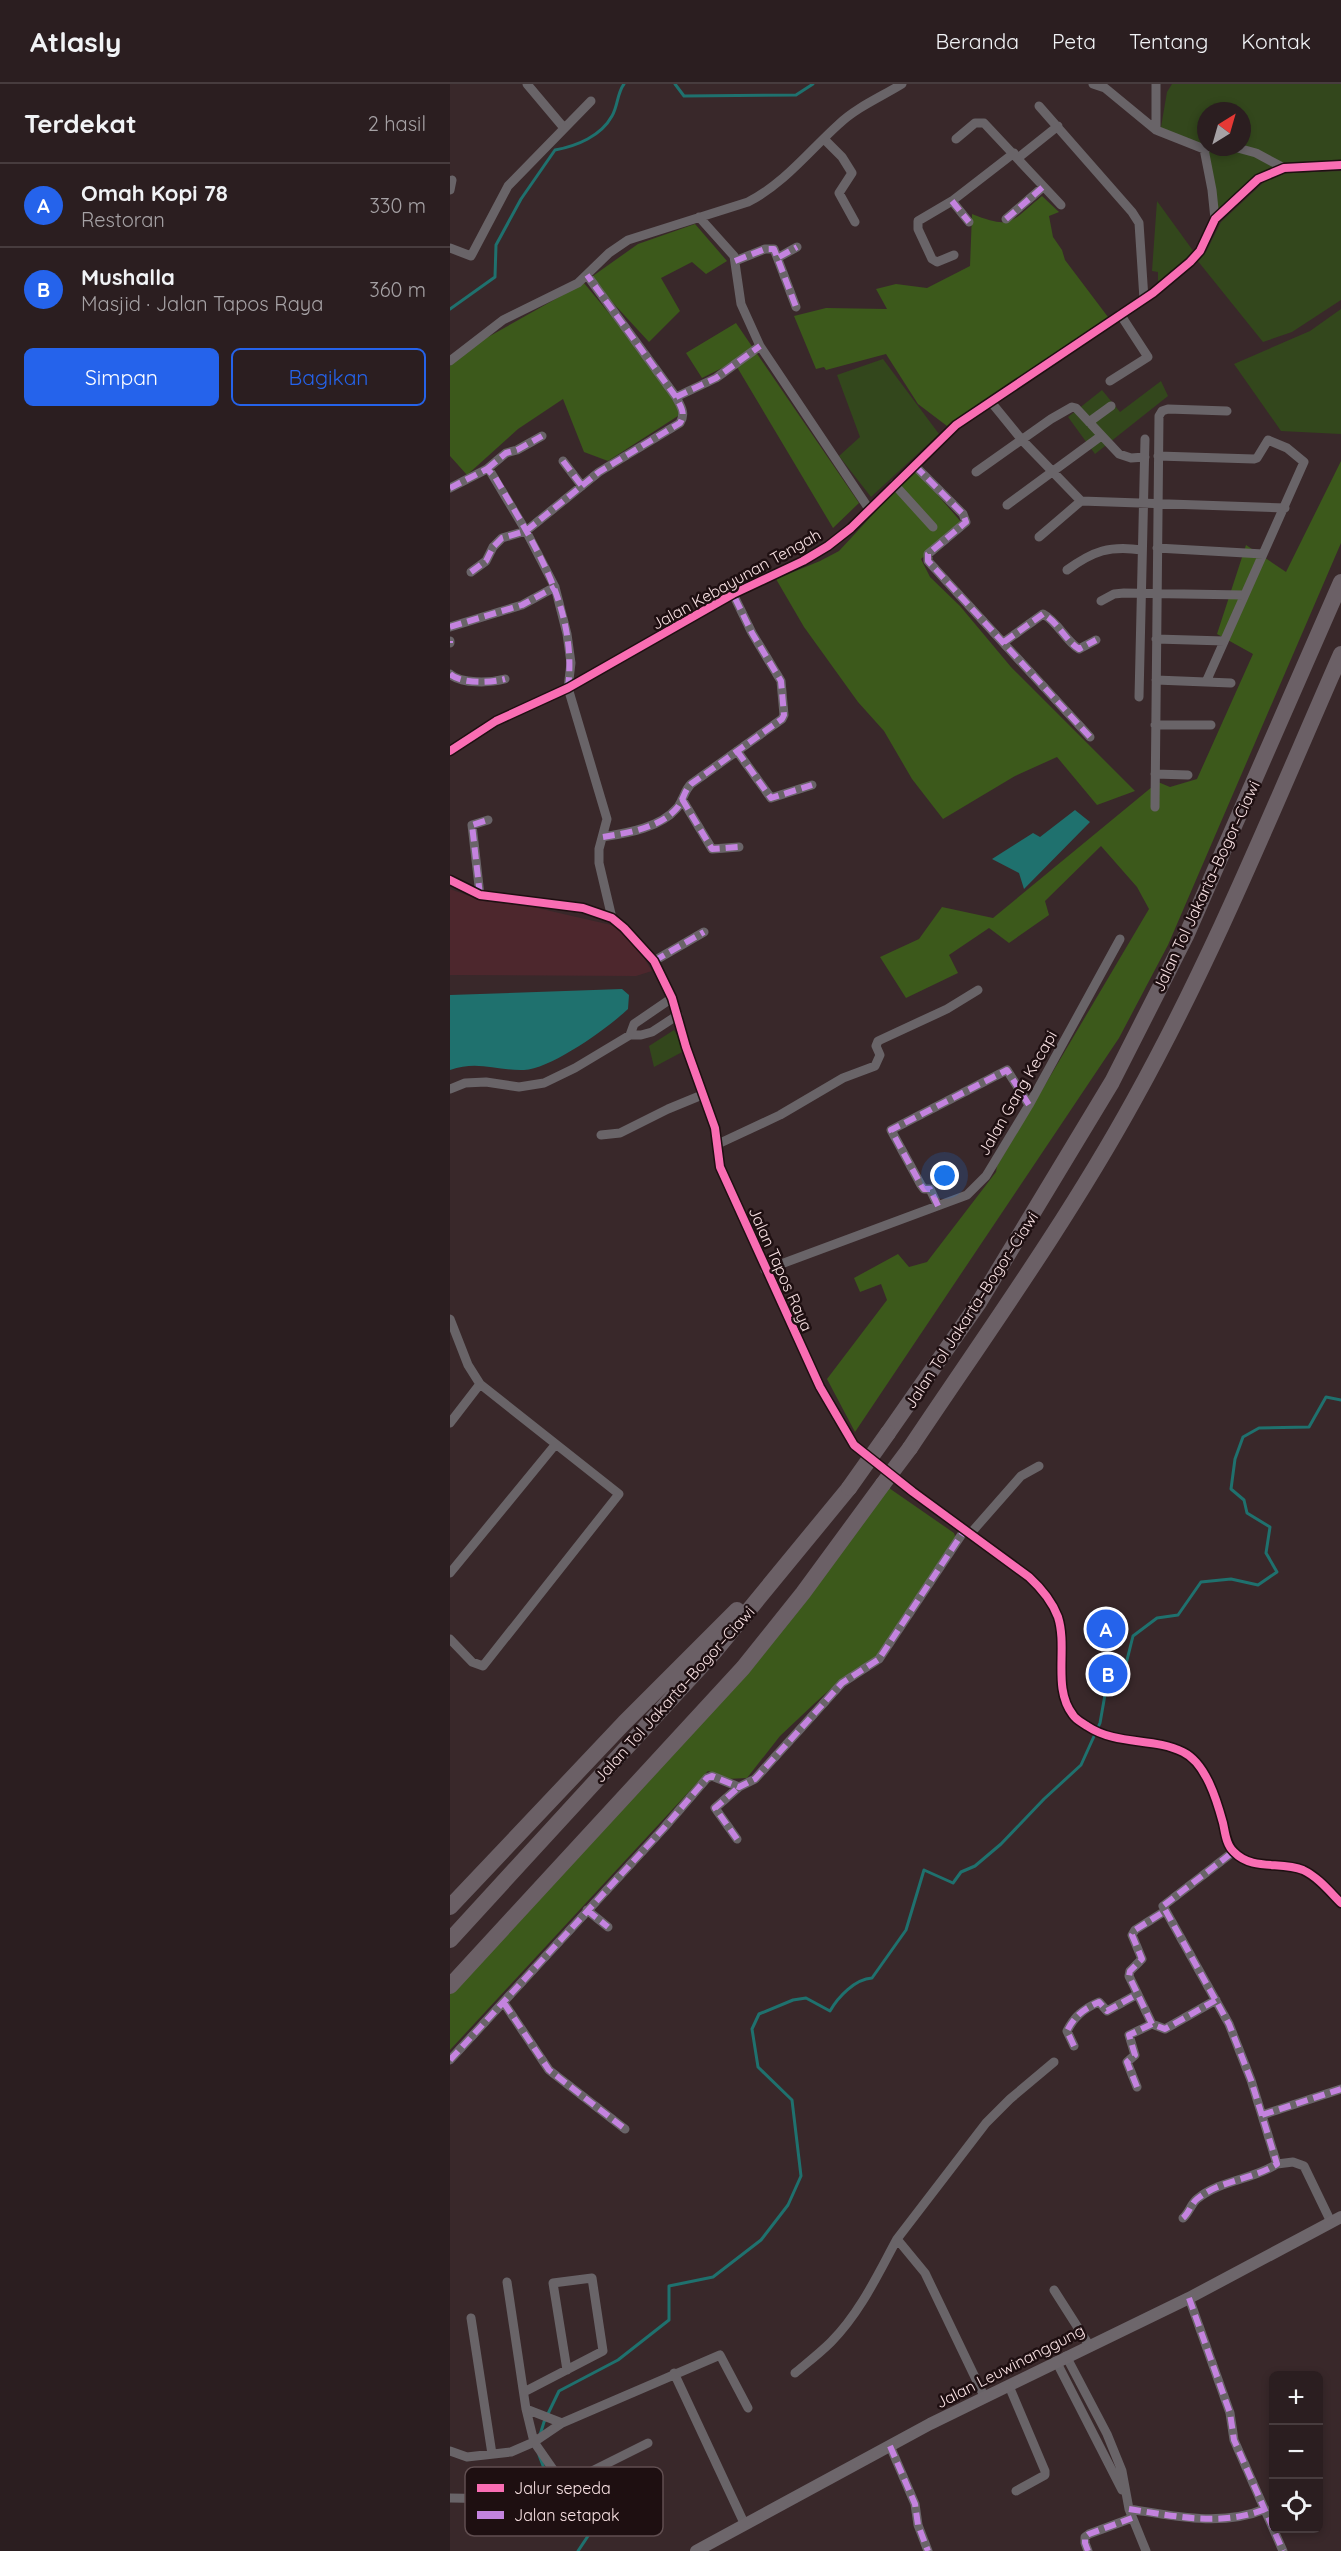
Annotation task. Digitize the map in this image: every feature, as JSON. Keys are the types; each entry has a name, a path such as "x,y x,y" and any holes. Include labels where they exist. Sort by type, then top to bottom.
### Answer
{"highway":[{"name":"Jalan Tol Jakarta–Bogor–Ciawi","path":"450,1940 716,1650 849,1488 978,1304 1112,1082 1186,936 1341,582"},
{"name":"Jalan Tol Jakarta–Bogor–Ciawi","path":"450,1986 743,1668 803,1593 910,1448 1072,1205 1134,1100 1204,963 1341,654"},
{"path":"450,1907 624,1722 744,1603 832,1509"}],"main road":[{"name":"Jalan Leuwinanggung","path":"696,2551 890,2446 1089,2345 1189,2298 1336,2220"}],"street":[{"path":"527,84 564,128"},
{"path":"450,362 503,320 578,283 609,253 628,240 748,202 763,194 779,183 851,114 902,84"},
{"path":"1093,84 1105,88 1156,130 1197,145"},
{"path":"1156,84 1156,130"},
{"path":"450,248 471,256 508,186 591,101"},
{"path":"1039,106 1132,212 1139,223 1144,299"},
{"path":"957,140 978,122 989,127 1061,205"},
{"path":"954,255 934,261 917,224 921,218 952,201 1058,126"},
{"path":"824,139 842,157 852,173 839,193 855,222"},
{"path":"1251,152 1284,168 1341,165"},
{"path":"1207,156 1215,219"},
{"name":"Jalan Kebayunan Tengah","path":"450,751 496,721 567,687 733,594 811,556 851,528 956,425 1153,294 1200,250 1215,219 1258,179 1284,168"},
{"path":"1006,219 1042,187"},
{"path":"952,201 969,222"},
{"path":"699,217 724,244 735,261 741,304 760,346 869,509"},
{"path":"778,257 797,247"},
{"path":"735,261 769,248 774,249 796,307"},
{"path":"471,572 486,561 493,547 502,538 526,531 599,472 680,423 684,413 676,397 586,275"},
{"path":"1110,381 1148,357 1146,350 1120,314"},
{"path":"676,397 716,378 760,346"},
{"path":"991,402 1022,440 1081,501"},
{"path":"1089,422 1111,406"},
{"path":"976,472 1070,408 1076,408 1112,449 1124,457 1144,456"},
{"path":"1155,807 1159,416 1162,411 1168,409 1227,411"},
{"path":"450,488 488,469 506,453 517,450 542,436"},
{"path":"1007,505 1101,436"},
{"path":"1138,697 1145,439"},
{"path":"1158,456 1254,459 1257,458 1268,440 1281,444 1304,462 1206,682"},
{"path":"563,460 582,486"},
{"path":"915,466 963,514 966,522 926,558 1090,737"},
{"path":"488,469 526,531 555,587 567,634 571,663 567,687 607,819 599,849 599,863 612,918"},
{"path":"894,484 933,526"},
{"path":"1039,537 1081,501 1285,508"},
{"path":"1067,570 1086,556 1104,550 1128,548 1142,550"},
{"path":"1157,548 1263,554"},
{"path":"450,627 522,605 555,587"},
{"path":"603,837 664,820 679,806 691,783 782,718 785,710 781,681 752,633 733,594"},
{"path":"1101,601 1114,594 1244,595"},
{"path":"1004,642 1043,614 1051,618 1072,644 1080,649 1096,640"},
{"path":"1156,639 1224,640"},
{"path":"450,674 457,679 486,682 505,679"},
{"path":"1156,680 1231,683"},
{"path":"1155,725 1211,725"},
{"path":"737,751 771,798 812,785"},
{"path":"1155,774 1188,775"},
{"path":"682,799 712,849 739,847"},
{"path":"480,895 472,825 488,820"},
{"name":"Jalan Tapos Raya","path":"450,880 480,895 584,908 612,918 654,961 672,998 686,1047 715,1128 720,1167 819,1387 854,1445 967,1532 1029,1576 1042,1589 1058,1618 1062,1645 1062,1692 1074,1717 1098,1733 1120,1740 1184,1752 1190,1757 1200,1768 1209,1786 1227,1841 1233,1852"},
{"path":"654,961 704,932"},
{"name":"Jalan Gang Kecapi","path":"765,1270 967,1195 982,1181 1029,1105 1120,939"},
{"path":"718,1144 780,1115 843,1078 875,1066 880,1055 876,1046 878,1041 947,1010 978,990"},
{"path":"630,1035 634,1024 672,998"},
{"path":"450,1089 465,1083 486,1082 519,1088 544,1083 575,1068 630,1035 652,1032 678,1015"},
{"path":"938,1206 930,1189 924,1189 921,1185 891,1130 1007,1070 1029,1105"},
{"path":"601,1135 620,1133 702,1095"},
{"path":"450,1319 468,1365 480,1384 619,1494 483,1666 472,1662 450,1639"},
{"path":"450,1423 480,1384"},
{"path":"450,1573 555,1445"},
{"path":"737,1839 715,1808 763,1772 842,1683 879,1659 967,1532 1021,1476 1039,1466"},
{"path":"450,2060 707,1778 712,1776 739,1788"},
{"path":"1277,2164 1241,2052 1216,2000 1163,1906 1165,1902 1198,1881 1233,1852 1247,1861 1301,1869 1315,1877 1341,1903"},
{"path":"587,1910 608,1927"},
{"path":"1165,1911 1132,1934 1142,1958 1129,1974 1136,1995 1152,2024 1165,2029 1216,2000"},
{"path":"1074,2046 1067,2031 1071,2021 1079,2014 1099,2002 1107,2011 1136,1995"},
{"path":"504,2003 549,2070 625,2129"},
{"path":"1137,2087 1127,2062 1135,2055 1129,2035 1152,2024"},
{"path":"795,2373 832,2341 850,2318 863,2300 897,2239 986,2123 1054,2062"},
{"path":"1262,2115 1341,2089"},
{"path":"1183,2218 1197,2199 1216,2188 1265,2171 1277,2164 1297,2162 1304,2166 1336,2220"},
{"path":"897,2239 925,2273 985,2398"},
{"path":"524,2392 567,2370 603,2351 592,2278 553,2283 567,2370"},
{"path":"507,2282 526,2409 534,2442 551,2467"},
{"path":"1054,2290 1089,2345"},
{"path":"1189,2298 1230,2413 1234,2440 1283,2551"},
{"path":"471,2318 492,2454"},
{"path":"450,2448 467,2457 511,2452 534,2442 562,2423 720,2355 748,2408"},
{"path":"1061,2359 1126,2498 1146,2551"},
{"path":"674,2373 745,2524"},
{"path":"1009,2386 1045,2475 1016,2491"},
{"path":"526,2409 562,2423"},
{"path":"601,2467 648,2443"},
{"path":"890,2446 915,2504 918,2525 928,2551"},
{"path":"450,2498 465,2498"},
{"path":"1088,2551 1084,2543 1085,2537 1131,2514 1238,2519 1265,2509"}],"shaded area":[{"path":"450,889 483,901 533,907 620,927 639,950 652,971 636,976 450,975"}],"green space":[{"path":"1172,84 1341,84 1341,165 1310,166 1258,179 1215,219 1205,156 1251,156 1251,102 1197,102 1197,146 1156,130 1156,124 1161,127 1167,92"},
{"path":"1341,171 1341,300 1292,332 1263,342 1197,260 1206,252 1221,222 1265,181 1286,173"},
{"path":"1042,196 1059,212 1049,216 1053,237 1062,250 1065,260 1108,317 947,426 918,404 886,354 826,370 824,367 816,369 794,316 826,308 887,309 876,289 896,284 927,288 970,266 972,214 996,222 1010,221"},
{"path":"1157,201 1194,252 1158,284 1158,272 1152,271"},
{"path":"695,224 727,261 706,274 692,262 661,278 680,311 649,342 590,278 638,244"},
{"path":"584,283 652,365 681,414 608,461 584,452 563,399 518,429 467,475 450,456 450,366 472,346"},
{"path":"1341,309 1341,434 1281,431 1234,364 1310,331"},
{"path":"736,323 859,503 833,528 734,362 702,378 686,353"},
{"path":"883,359 939,434 871,497 839,456 860,437 837,375"},
{"path":"1161,381 1168,396 1095,454 1068,417 1102,390 1120,412"},
{"path":"1341,461 1341,543 1168,945 1119,1038 855,1432 827,1379 887,1300 881,1284 860,1292 854,1278 898,1254 909,1267 927,1262 996,1172 997,1166 1149,909 1137,887 1101,846 1045,901 1049,915 1009,943 989,928 949,955 958,973 906,998 880,957 919,939 942,907 993,918 1158,782 1170,787 1197,779 1253,654 1217,634 1246,545 1286,572"},
{"path":"915,469 962,523 921,559 930,577 960,606 1011,667 1135,791 1097,805 1057,757 1015,776 943,819 912,779 884,731 858,702 804,627 776,579 839,551"},
{"path":"674,1030 686,1050 654,1067 649,1046"},
{"path":"889,1488 954,1533 956,1539 878,1657 844,1677 816,1702 780,1736 747,1778 727,1779 708,1771 450,2050 450,1986 743,1668"}],"water":[{"path":"1075,810 1090,822 1024,889 1019,873 992,859 1033,833 1040,837"},
{"path":"622,989 629,995 628,1009 593,1036 549,1063 524,1070 470,1066 450,1070 450,995"}],"waterway":[{"path":"450,309 495,277 496,245 521,199 555,150 588,139 602,129 614,112 624,84"},
{"path":"675,84 684,96 796,95 813,84"},
{"path":"540,2435 559,2391 618,2360 669,2320 669,2286 713,2277 761,2240 788,2205 801,2176 792,2100 758,2067 752,2029 759,2014 793,2000 806,1998 830,2011 848,1990 859,1982 872,1978 906,1930 924,1870 953,1883 961,1872 975,1866 1001,1844 1044,1799 1081,1765 1100,1723 1106,1689 1126,1664 1133,1636 1157,1618 1178,1615 1201,1582 1231,1579 1258,1585 1277,1572 1266,1553 1270,1527 1247,1513 1244,1500 1231,1489 1235,1459 1243,1437 1259,1428 1309,1427 1326,1397 1341,1400"},
{"path":"539,2455 544,2467"},
{"path":"578,2551 588,2536"}],"marked path":[{"path":"1006,219 1043,187"},
{"path":"952,201 969,222"},
{"path":"779,257 797,247"},
{"path":"735,261 765,249 774,249 796,307"},
{"path":"471,572 486,561 493,547 502,538 526,531 599,472 680,423 682,419 682,410 676,397 587,275"},
{"path":"676,397 716,378 760,346"},
{"path":"487,469 506,453 517,450 542,436"},
{"path":"563,461 582,486"},
{"path":"915,466 963,514 966,522 928,554 928,561 1090,737"},
{"path":"450,488 487,469 495,477 524,526 550,577 559,603 566,630 569,658 568,688"},
{"path":"450,627 522,605 555,587"},
{"path":"603,837 643,828 670,815 677,808 691,784 782,719 784,715 781,681 752,633 733,594"},
{"path":"1004,642 1043,614 1079,649 1096,640"},
{"path":"450,674 461,680 476,682 505,679"},
{"path":"737,751 771,798 812,785"},
{"path":"682,799 712,849 739,847"},
{"path":"480,895 472,825 488,820"},
{"path":"654,961 704,932"},
{"path":"938,1206 930,1189 924,1189 921,1185 891,1130 1007,1070 1029,1105"},
{"path":"450,2060 663,1829 707,1778 712,1776 739,1787 755,1779 842,1683 879,1659 964,1531"},
{"path":"737,1839 715,1808 739,1787"},
{"path":"1183,2218 1195,2201 1206,2193 1277,2164 1251,2080 1229,2024 1163,1906 1233,1852"},
{"path":"587,1910 608,1927"},
{"path":"1152,2024 1129,1976 1130,1971 1142,1959 1132,1935 1135,1930 1165,1911"},
{"path":"1074,2046 1067,2031 1080,2014 1099,2002 1107,2011 1136,1995"},
{"path":"1137,2087 1127,2062 1135,2055 1129,2035 1152,2024 1165,2029 1216,2000"},
{"path":"504,2003 549,2070 625,2129"},
{"path":"1262,2115 1341,2089"},
{"path":"1189,2298 1230,2413 1234,2440 1283,2551"},
{"path":"890,2446 915,2504 918,2525 928,2551"},
{"path":"1129,2509 1180,2517 1215,2519 1232,2518 1265,2509"},
{"path":"1088,2551 1085,2537 1132,2518"}],"cycle path":[{"path":"450,751 496,721 568,688 733,594 803,561 828,546 851,528 956,425 1153,293 1190,262 1200,251 1215,219 1258,179 1284,168 1341,165"},
{"path":"450,880 480,895 583,908 612,918 654,961 672,998 686,1047 715,1128 720,1167 820,1387 854,1445 913,1492 1029,1577 1042,1590 1058,1617 1062,1642 1063,1693 1076,1718 1087,1726 1110,1736 1160,1744 1191,1757 1209,1783 1228,1842 1234,1852 1249,1862 1303,1870 1319,1881 1341,1903"}],"place":[{"name":"Omah Kopi 78","path":"1106,1629"},
{"name":"Mushalla","path":"1108,1674"}]}
